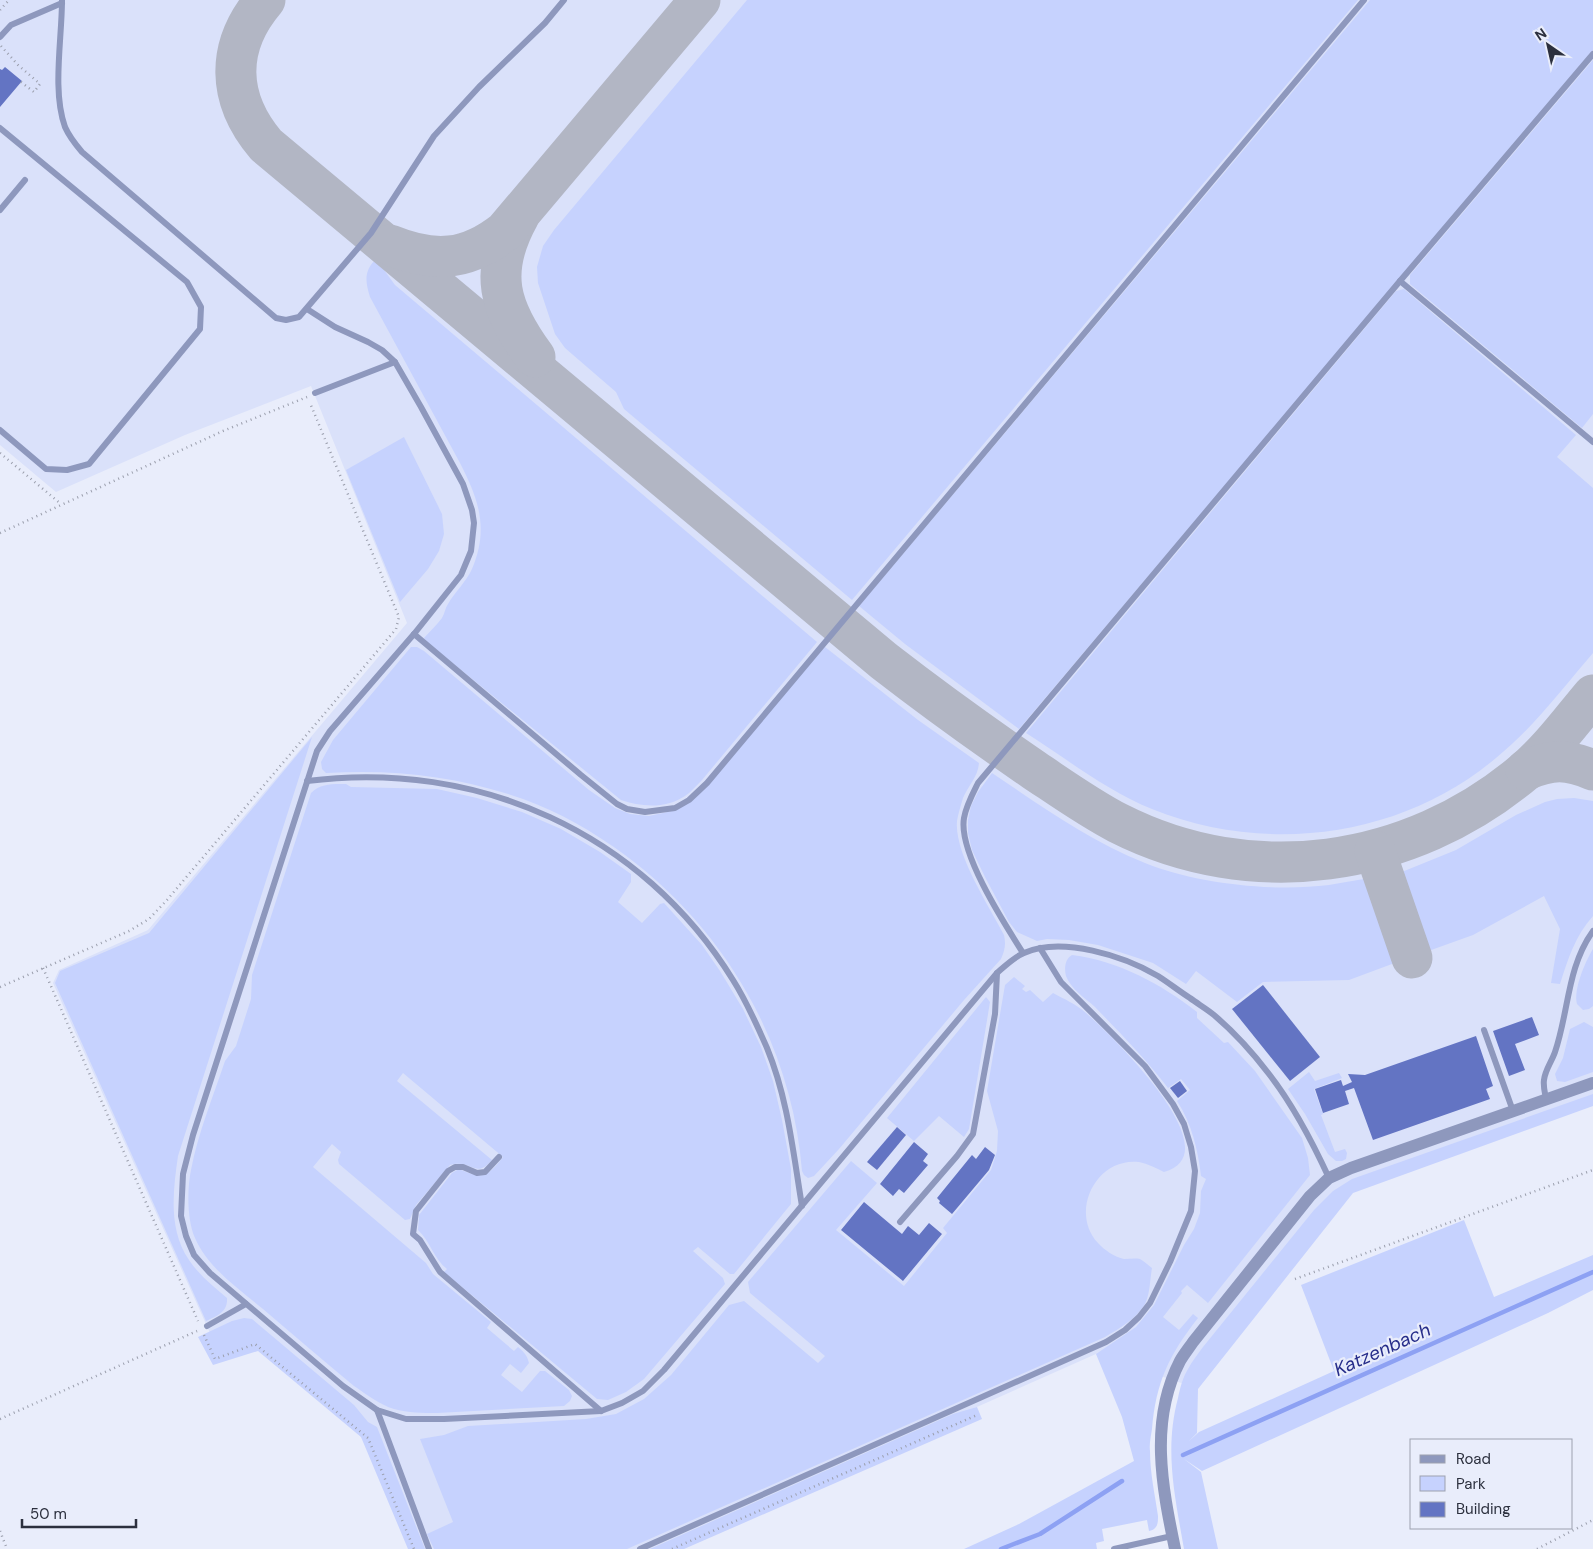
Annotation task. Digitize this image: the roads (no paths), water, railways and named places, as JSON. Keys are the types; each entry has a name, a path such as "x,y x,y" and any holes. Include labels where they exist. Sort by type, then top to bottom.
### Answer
{"street":[{"path":"1173,1543 1163,1479 1160,1428 1165,1404 1180,1360 1310,1196 1330,1178 1351,1168 1593,1083"}],"lane":[{"path":"0,37 11,25 62,2 59,100 66,128 74,142 82,152 276,318 286,320 300,317 375,228 434,136 479,87 545,23 564,0"},
{"path":"414,634 617,804 627,809 645,812 675,808 689,800 707,783 1364,0"},
{"path":"1022,953 967,852 963,820 968,802 978,783 1593,54"},
{"path":"0,128 187,282 201,307 200,329 89,464 67,470 46,469 0,430"},
{"path":"0,210 25,180"},
{"path":"1400,281 1593,442"},
{"path":"307,309 335,327 382,350 395,362 463,484 472,510 474,523 471,551 460,575 414,634 330,731 317,751 182,1174 181,1216 186,1236 194,1255 210,1273 246,1304 343,1386 377,1410 406,1419 444,1419 601,1411 622,1403 643,1391 664,1370 997,973 1022,953 1040,948 1064,946 1095,951 1125,960 1157,976 1214,1015 1251,1053 1286,1098 1311,1140 1330,1178"},
{"path":"315,393 395,362"},
{"path":"307,781 398,778 443,783 486,794 520,804 579,832 638,872 685,916 709,945 734,981 749,1009 779,1083 794,1146 802,1206"},
{"path":"1546,1099 1543,1083 1555,1052 1574,966 1582,947 1593,931"},
{"path":"640,1549 1106,1342 1125,1330 1150,1303 1170,1262 1191,1211 1196,1171 1191,1146 1184,1124 1173,1104 1145,1066 1061,982 1040,948"},
{"path":"900,1222 957,1156 973,1134 994,1014 997,973"},
{"path":"1484,1030 1513,1111"},
{"path":"499,1157 485,1172 477,1173 463,1167 455,1167 448,1171 416,1211 413,1234 420,1240 440,1272 601,1411"},
{"path":"208,1326 246,1304"},
{"path":"377,1410 429,1549"},
{"path":"1114,1549 1173,1543"}],"waterway":[{"name":"Katzenbach","path":"1183,1455 1593,1272"},
{"name":"Katzenbach","path":"1001,1549 1040,1534 1122,1481"}]}
